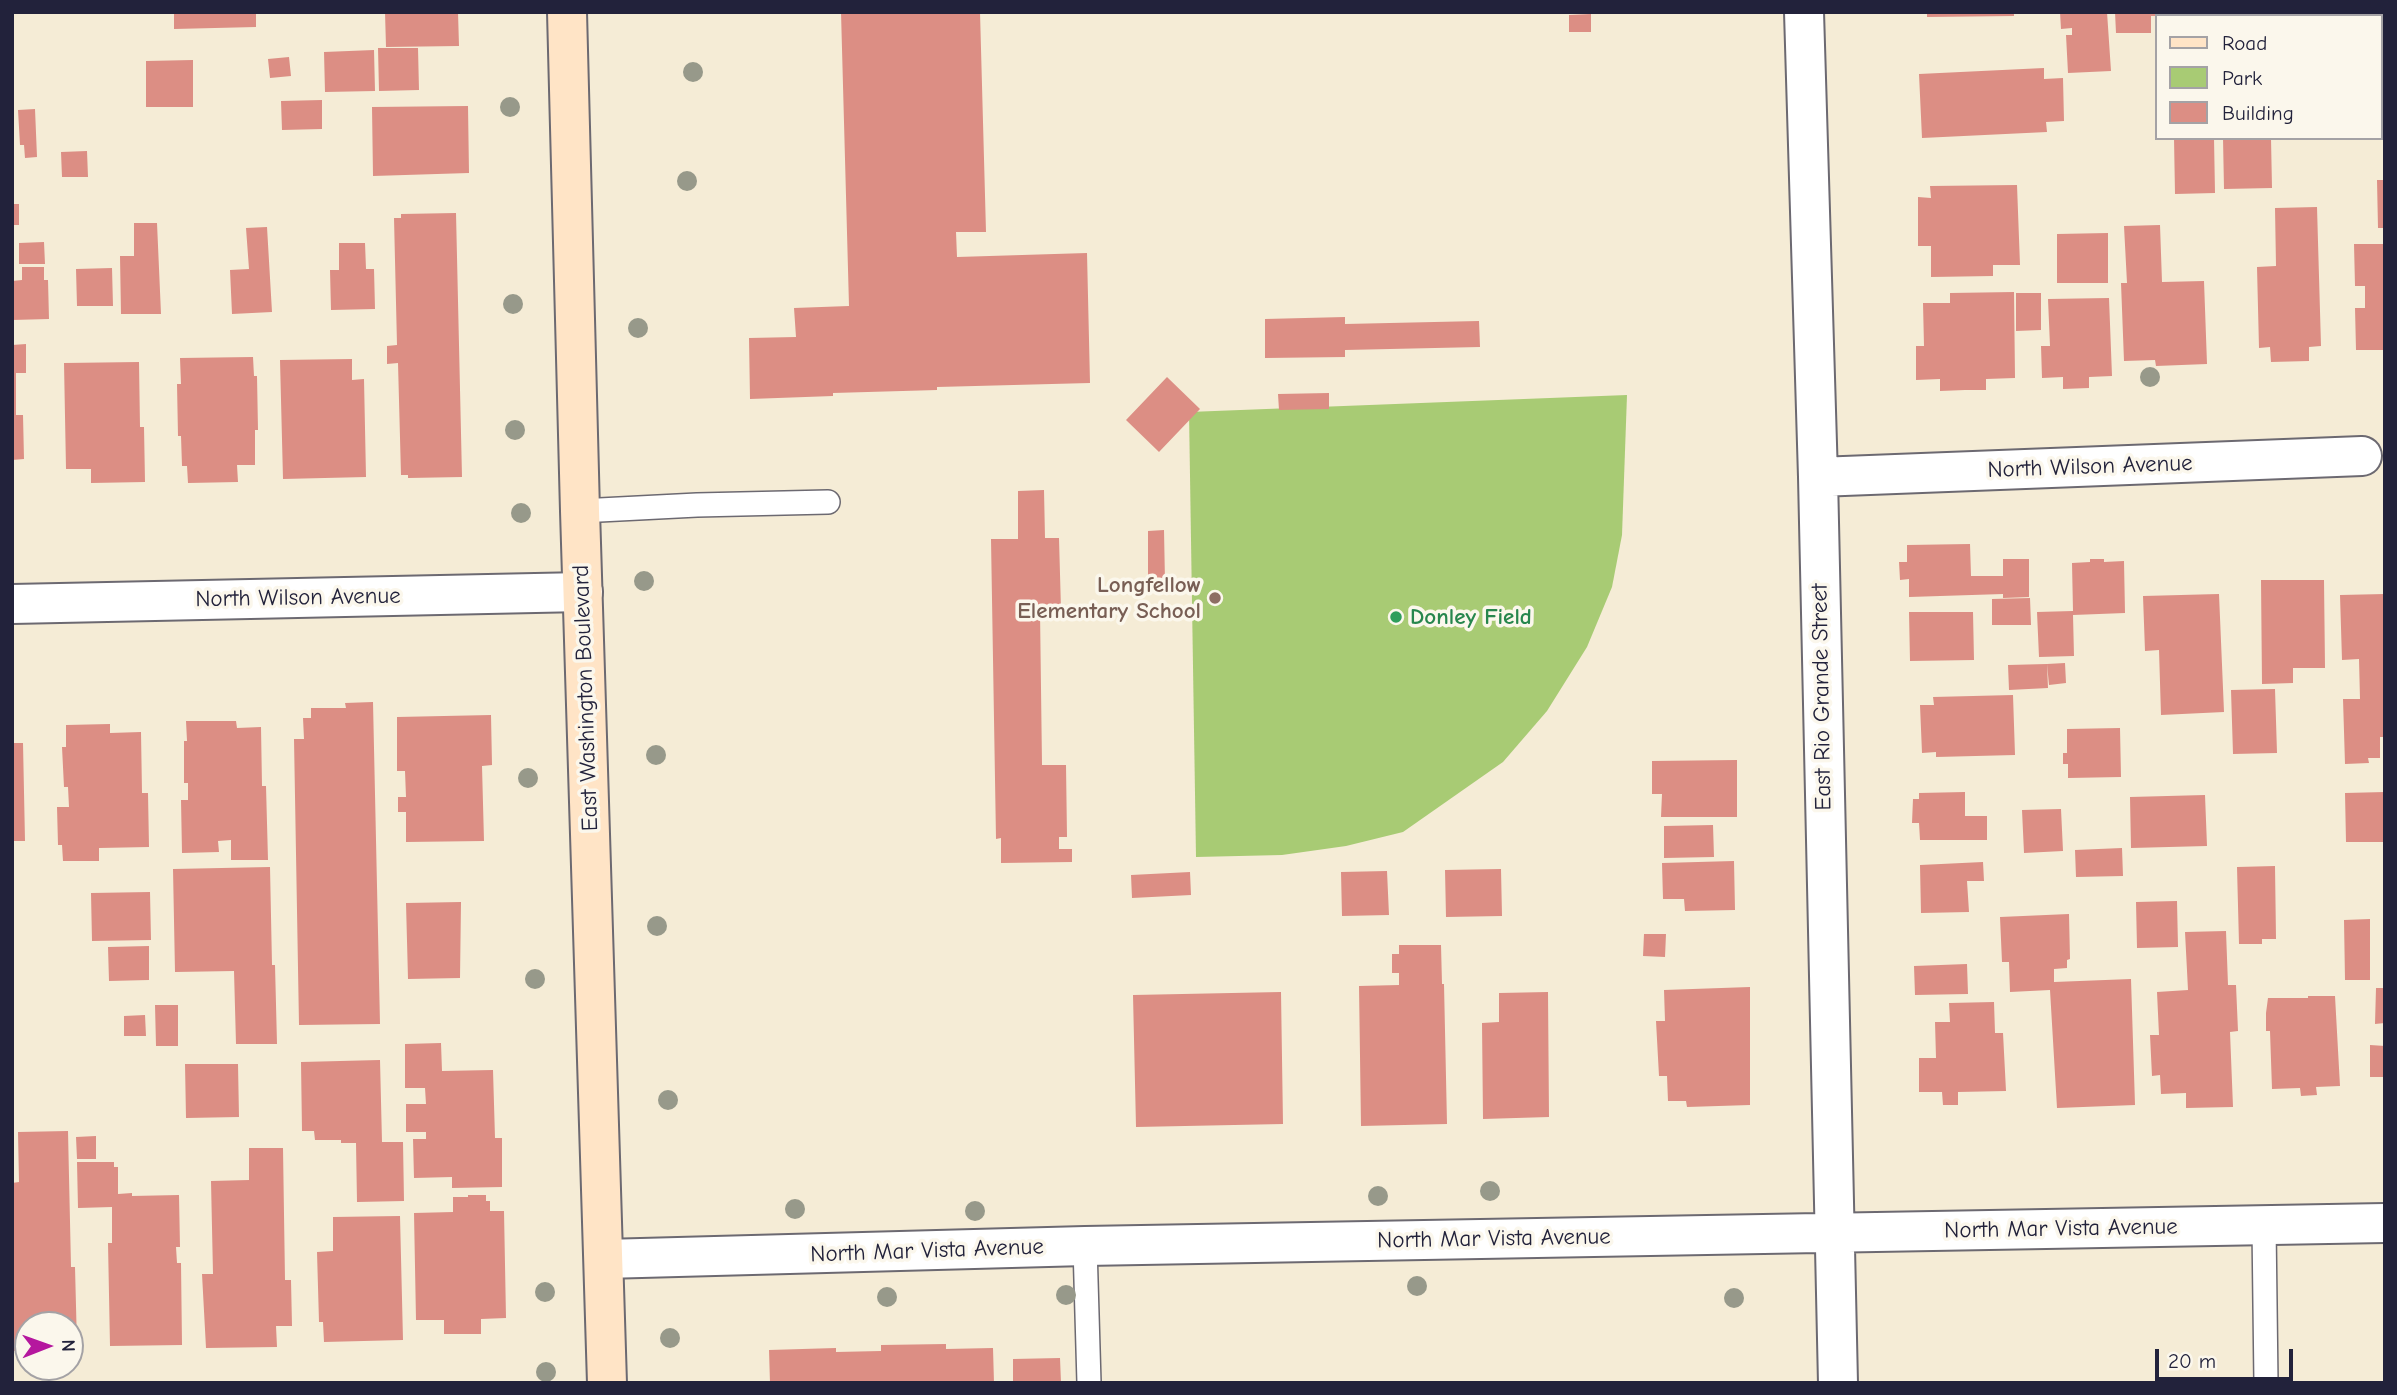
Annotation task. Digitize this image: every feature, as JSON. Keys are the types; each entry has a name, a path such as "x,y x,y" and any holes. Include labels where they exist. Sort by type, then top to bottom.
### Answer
{"main road":[{"name":"East Washington Boulevard","path":"568,12 580,510 607,1383"}],"street":[{"name":"East Rio Grande Street","path":"1804,12 1818,477 1838,1383"},
{"name":"North Wilson Avenue","path":"1818,477 2362,456"},
{"name":"North Wilson Avenue","path":"12,604 583,592"},
{"name":"North Mar Vista Avenue","path":"604,1259 1085,1246 2385,1223"}],"lane":[{"path":"580,510 828,502"},
{"path":"2264,1226 2266,1383"},
{"path":"1085,1246 1089,1383"}],"green space":[{"name":"Donley Field","path":"1627,395 1622,535 1612,587 1587,647 1547,711 1503,762 1403,832 1346,846 1282,855 1196,857 1189,412"}],"building":[{"path":"174,12 256,12 256,27 174,29"},
{"path":"385,12 458,12 459,46 386,47"},
{"path":"841,12 980,12 986,232 956,232 957,257 1087,253 1090,383 937,387 937,390 750,399 749,338 796,337 794,308 849,306"},
{"path":"1927,12 2014,12 2014,16 1927,17"},
{"path":"2060,12 2107,12 2111,71 2068,73 2066,35 2072,35 2072,28 2061,29"},
{"path":"2115,12 2168,12 2151,16 2151,33 2116,33"},
{"path":"2256,12 2323,12 2323,14"},
{"path":"2326,12 2373,12 2373,14"},
{"path":"1591,14 1591,32 1569,32 1569,15"},
{"path":"378,48 418,48 419,90 379,91"},
{"path":"374,50 375,91 325,92 324,52"},
{"path":"289,57 291,76 270,78 268,59"},
{"path":"193,60 193,107 146,107 146,61"},
{"path":"2044,68 2044,79 2063,78 2064,121 2046,122 2047,132 1922,138 1919,74"},
{"path":"322,100 322,129 282,130 281,101"},
{"path":"468,106 469,173 373,176 372,107"},
{"path":"35,109 37,157 25,158 24,145 20,145 18,110"},
{"path":"2174,140 2214,140 2215,193 2175,194"},
{"path":"2223,140 2271,140 2272,188 2224,189"},
{"path":"87,151 88,177 62,177 61,152"},
{"path":"2377,180 2385,180 2385,228 2378,228"},
{"path":"2017,185 2020,265 1993,265 1993,276 1931,277 1931,246 1918,246 1918,197 1931,198 1930,186"},
{"path":"12,204 19,204 19,225 12,225"},
{"path":"2317,207 2321,346 2309,347 2309,361 2271,362 2270,347 2259,348 2257,267 2276,266 2275,208"},
{"path":"456,213 462,477 408,478 408,475 401,475 398,363 387,364 387,346 397,345 394,218 401,218 401,214"},
{"path":"134,223 157,223 161,314 121,314 120,256 134,256"},
{"path":"2160,225 2162,282 2204,281 2207,364 2156,366 2155,360 2124,361 2121,283 2127,283 2124,226"},
{"path":"267,227 272,312 232,314 230,270 249,269 246,228"},
{"path":"2108,233 2108,283 2057,283 2057,234"},
{"path":"44,242 45,264 19,264 19,243"},
{"path":"339,243 365,243 366,269 374,269 375,309 331,310 330,270 339,270"},
{"path":"2354,244 2385,244 2385,350 2356,350 2355,308 2365,308 2365,286 2355,286"},
{"path":"22,267 44,267 44,280 48,280 49,319 12,320 12,281 22,280"},
{"path":"112,268 113,306 77,306 76,269"},
{"path":"2014,292 2015,378 1986,379 1986,390 1940,391 1940,379 1916,380 1916,346 1924,346 1923,303 1950,303 1950,293"},
{"path":"2016,293 2041,293 2041,330 2016,331"},
{"path":"2109,298 2112,376 2089,377 2089,388 2063,389 2063,377 2042,378 2041,346 2050,346 2048,299"},
{"path":"1345,317 1345,324 1479,321 1480,347 1345,350 1345,357 1265,358 1265,319"},
{"path":"26,344 26,373 16,373 16,415 23,415 24,459 12,460 12,345"},
{"path":"253,357 254,376 257,376 258,430 255,430 255,465 237,465 238,482 188,483 187,466 182,466 181,436 178,436 177,384 181,384 180,358"},
{"path":"352,359 352,380 364,379 366,477 283,479 280,360"},
{"path":"139,362 140,427 144,427 145,482 91,483 91,469 66,469 64,363"},
{"path":"1167,377 1200,409 1159,452 1126,420"},
{"path":"1329,393 1329,409 1279,410 1278,394"},
{"path":"1044,490 1045,538 1059,538 1061,610 1040,611 1042,765 1066,765 1067,837 1059,837 1059,849 1072,849 1072,862 1001,863 1001,838 996,839 991,539 1018,539 1018,491"},
{"path":"1164,530 1165,582 1148,583 1148,531"},
{"path":"1970,544 1971,576 2003,576 2003,559 2029,559 2029,597 2003,598 2003,594 1909,597 1909,579 1900,580 1899,562 1907,562 1907,545"},
{"path":"2090,559 2104,559 2104,562 2124,561 2125,613 2073,615 2074,656 2039,657 2037,612 2073,611 2072,563 2090,562"},
{"path":"2261,580 2324,580 2325,668 2293,668 2293,683 2262,684"},
{"path":"2219,594 2224,712 2161,715 2159,650 2145,651 2143,596"},
{"path":"2385,594 2385,737 2380,737 2380,758 2368,758 2369,763 2345,764 2343,699 2360,699 2359,659 2342,660 2340,595"},
{"path":"2030,598 2031,625 1992,625 1992,599"},
{"path":"1909,612 1973,612 1974,660 1910,661"},
{"path":"2065,663 2066,683 2049,685 2047,664"},
{"path":"2047,664 2048,688 2009,690 2008,665"},
{"path":"2275,689 2277,753 2233,754 2231,690"},
{"path":"2013,695 2015,755 1936,757 1936,752 1922,753 1920,705 1934,705 1933,697"},
{"path":"373,702 380,1024 299,1025 294,739 304,739 303,718 311,718 311,708 346,708 345,703"},
{"path":"491,715 492,765 482,766 484,841 406,842 406,812 398,812 398,797 406,797 405,771 397,771 397,717"},
{"path":"186,721 236,721 237,728 261,727 262,786 266,786 268,860 231,860 231,840 218,841 219,852 182,853 181,800 188,800 188,783 184,783"},
{"path":"110,724 110,733 141,732 142,793 148,793 149,847 99,848 99,861 63,861 62,845 58,845 57,807 69,807 68,787 64,787 62,747 66,747 66,725"},
{"path":"2120,728 2121,777 2068,778 2068,764 2063,764 2063,753 2067,753 2067,729"},
{"path":"12,743 23,743 25,841 12,841"},
{"path":"1737,760 1737,817 1661,817 1662,794 1652,794 1652,761"},
{"path":"1965,792 1965,816 1987,816 1987,840 1920,840 1919,823 1912,823 1913,799 1919,799 1919,793"},
{"path":"2385,792 2385,842 2346,842 2345,793"},
{"path":"2205,795 2207,846 2131,848 2130,797"},
{"path":"2061,809 2063,851 2024,853 2022,810"},
{"path":"1713,825 1714,857 1664,858 1664,826"},
{"path":"2122,848 2123,876 2076,877 2075,850"},
{"path":"1734,861 1735,910 1685,911 1684,899 1663,899 1662,863"},
{"path":"1983,862 1984,881 1967,881 1969,912 1921,913 1920,865"},
{"path":"2275,866 2276,939 2262,939 2262,944 2239,944 2237,867"},
{"path":"270,867 277,1044 236,1044 234,971 175,972 173,869"},
{"path":"1501,869 1502,916 1446,917 1445,870"},
{"path":"1387,871 1389,915 1342,916 1341,872"},
{"path":"1190,872 1191,895 1132,898 1131,875"},
{"path":"150,892 151,940 92,941 91,893"},
{"path":"2177,901 2178,947 2137,948 2136,902"},
{"path":"461,902 460,978 408,979 406,903"},
{"path":"2069,914 2070,959 2067,960 2067,968 2054,969 2054,982 2131,979 2135,1105 2057,1108 2050,990 2010,992 2009,962 2002,962 2000,917"},
{"path":"2370,919 2370,980 2345,980 2344,920"},
{"path":"2226,931 2228,985 2236,985 2238,1031 2230,1032 2233,1107 2186,1108 2186,1093 2161,1094 2160,1075 2152,1076 2150,1035 2159,1035 2157,992 2188,990 2185,932"},
{"path":"1644,934 1666,934 1665,957 1643,956"},
{"path":"1399,945 1441,945 1447,1124 1361,1126 1359,986 1399,985 1399,973 1392,973 1392,954 1399,954"},
{"path":"149,946 149,980 109,981 108,947"},
{"path":"1967,964 1968,994 1915,995 1914,966"},
{"path":"1750,987 1750,1105 1687,1107 1686,1101 1668,1101 1667,1076 1659,1076 1656,1021 1665,1021 1664,990"},
{"path":"2376,988 2385,988 2385,1023 2375,1024"},
{"path":"1281,992 1283,1124 1136,1127 1133,995"},
{"path":"1548,992 1549,1117 1483,1119 1482,1023 1499,1022 1499,993"},
{"path":"2335,996 2340,1086 2316,1087 2317,1095 2301,1096 2300,1088 2272,1089 2270,1031 2266,1031 2266,1013 2268,998"},
{"path":"1994,1002 1995,1033 2003,1033 2006,1091 1958,1092 1958,1105 1943,1105 1942,1092 1919,1092 1919,1058 1936,1058 1935,1022 1950,1022 1949,1003"},
{"path":"155,1005 178,1005 178,1046 156,1046"},
{"path":"145,1015 146,1036 124,1036 124,1016"},
{"path":"441,1043 442,1071 493,1070 495,1138 502,1138 502,1187 452,1188 452,1177 414,1178 413,1139 426,1139 426,1132 406,1132 406,1104 426,1104 425,1088 405,1088 405,1044"},
{"path":"2370,1045 2385,1046 2385,1077 2370,1077"},
{"path":"380,1060 382,1142 403,1142 404,1201 357,1202 356,1143 315,1140 314,1131 302,1131 301,1062"},
{"path":"185,1064 238,1064 239,1117 186,1118"},
{"path":"68,1131 71,1267 75,1267 76,1311 14,1311 12,1351 12,1183 19,1182 18,1132"},
{"path":"96,1136 96,1159 77,1159 76,1137"},
{"path":"249,1148 283,1148 285,1280 291,1280 292,1326 276,1326 277,1347 206,1348 202,1274 213,1274 211,1181 249,1180"},
{"path":"77,1162 114,1162 114,1167 118,1167 118,1194 179,1195 180,1247 176,1247 177,1263 181,1263 182,1345 110,1346 108,1243 112,1243 112,1207 78,1208"},
{"path":"486,1195 486,1201 490,1201 490,1211 504,1211 506,1318 481,1319 481,1334 444,1334 444,1320 416,1320 414,1213 453,1212 453,1197"},
{"path":"400,1216 403,1340 324,1342 323,1322 319,1322 317,1252 333,1251 333,1217"},
{"path":"946,1344 946,1349 993,1348 994,1383 770,1383 769,1350 836,1348 836,1352 881,1351 881,1345"},
{"path":"1060,1358 1061,1383 1013,1383 1013,1359"}],"place":[{"name":"Longfellow Elementary School","path":"1215,598"},
{"name":"Donley Field","path":"1396,617"}]}
